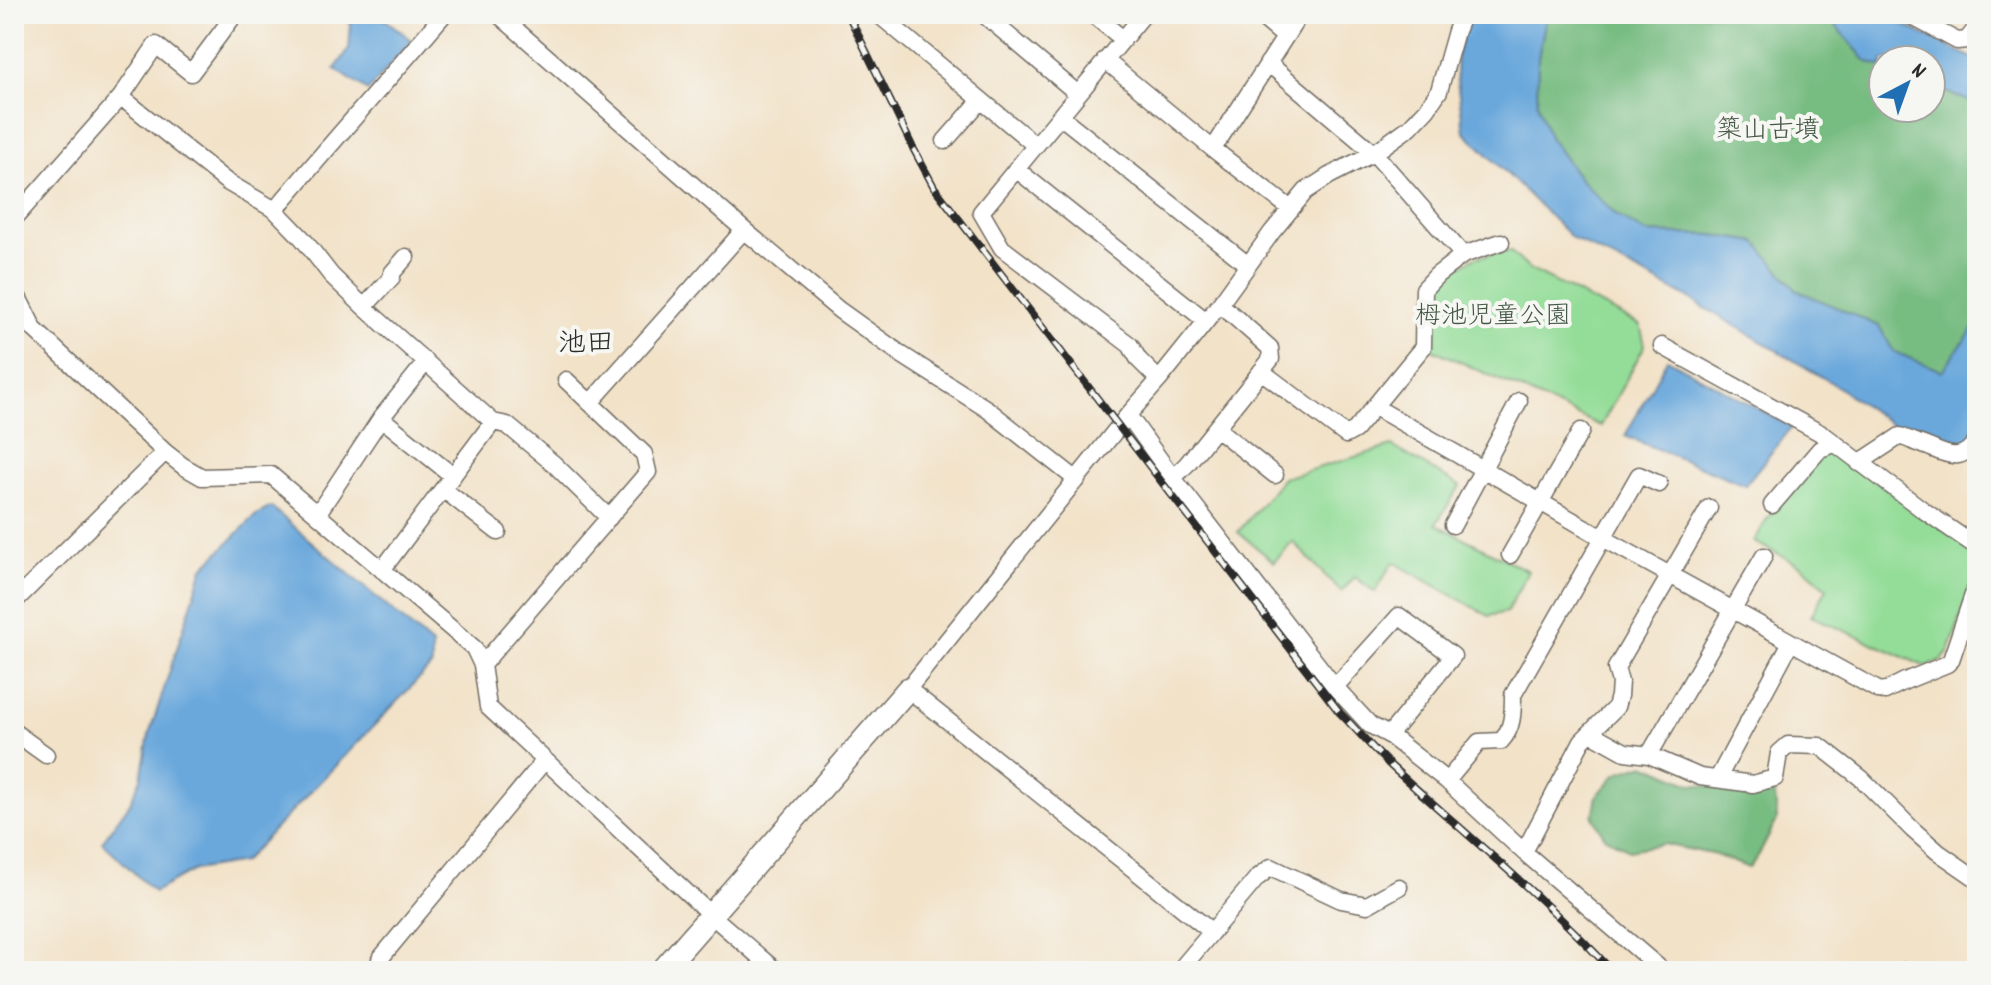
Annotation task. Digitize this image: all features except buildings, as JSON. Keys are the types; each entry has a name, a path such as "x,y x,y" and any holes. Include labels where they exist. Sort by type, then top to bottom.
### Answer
{"street":[{"path":"14,219 121,97 156,45 191,73 235,14"},
{"path":"275,210 444,14"},
{"path":"498,14 839,310 987,409 1077,480"},
{"path":"878,14 1035,145"},
{"path":"983,14 1078,94"},
{"path":"1092,14 1123,39"},
{"path":"1144,14 981,212 1002,248 1130,345 1139,360 1159,380"},
{"path":"1258,14 1285,37"},
{"path":"1213,149 1300,14"},
{"path":"662,971 908,689 1220,304 1306,191 1374,153 1410,127 1427,109 1439,91 1463,14"},
{"path":"1907,14 1957,41 1967,40 1977,27"},
{"path":"1105,60 1291,209"},
{"path":"1268,63 1374,153 1463,255"},
{"path":"121,97 227,182 275,210 331,275 364,307 493,422 507,425 554,464 609,518"},
{"path":"945,141 981,100"},
{"path":"1060,116 1248,265"},
{"path":"1016,169 1206,321"},
{"path":"590,403 744,230"},
{"path":"1261,371 1346,435 1355,430 1423,347 1424,289 1463,255 1501,242"},
{"path":"364,307 406,257"},
{"path":"14,289 34,329 165,452 202,477 271,475 474,648 482,665 488,707 711,915 776,971"},
{"path":"1173,478 1271,359 1270,348 1220,304"},
{"path":"1662,346 1824,435 1977,547"},
{"path":"318,513 381,418 426,362"},
{"path":"482,665 648,472 644,454 566,380"},
{"path":"1453,525 1519,401"},
{"path":"1375,407 1878,690 1885,691 1947,664 1976,593"},
{"path":"1128,415 1335,687 1370,725 1389,735 1447,781 1524,852 1663,971"},
{"path":"381,418 498,532"},
{"path":"382,570 493,422"},
{"path":"1216,428 1275,475"},
{"path":"1510,555 1581,431"},
{"path":"1859,463 1900,436 1951,457 1961,455 1977,440"},
{"path":"1772,505 1820,449 1835,444"},
{"path":"14,602 165,452"},
{"path":"1447,781 1479,742 1501,741 1509,733 1513,695 1639,475 1659,484"},
{"path":"1524,852 1582,741 1616,707 1620,682 1616,668 1709,508"},
{"path":"1649,755 1764,556"},
{"path":"1335,687 1399,616 1453,656 1389,735"},
{"path":"1718,778 1791,642"},
{"path":"908,689 1212,932"},
{"path":"14,732 46,755"},
{"path":"1591,733 1625,752 1649,755 1700,777 1753,784 1775,778 1779,753 1788,745 1820,746 1861,778 1938,852 1977,879"},
{"path":"380,959 545,760"},
{"path":"1179,971 1257,878 1271,867 1341,900 1367,905 1399,887"}],"green space":[{"name":"築山古墳","path":"1547,14 1826,14 1867,61 1867,124 1947,124 1947,92 1977,104 1977,324 1942,371 1893,352 1879,326 1796,290 1756,242 1712,235 1646,233 1616,215 1580,179 1549,137 1537,102 1538,57"},
{"name":"栂池児童公園","path":"1510,251 1529,269 1640,325 1645,345 1601,426 1430,348 1428,296 1440,278 1476,257"},
{"path":"1392,446 1460,486 1436,524 1528,571 1507,612 1489,616 1393,562 1375,592 1355,577 1341,592 1293,542 1274,562 1238,532 1283,478"},
{"path":"1832,450 1977,553 1977,568 1949,652 1941,661 1926,667 1811,616 1827,588 1802,566 1754,542 1767,519 1822,452"},
{"path":"1645,764 1691,784 1775,795 1777,820 1749,868 1716,855 1663,844 1629,850 1605,837 1593,817 1597,796 1617,773"}],"water":[{"path":"342,14 378,14 412,40 368,91 335,69 349,49 351,23"},
{"path":"1470,14 1547,14 1538,57 1537,102 1549,137 1580,179 1616,215 1646,233 1712,235 1756,242 1796,290 1879,326 1894,352 1942,371 1977,324 1977,430 1970,442 1949,451 1901,431 1832,383 1683,295 1572,238 1464,131 1456,74 1457,54"},
{"path":"1826,14 1881,14 1944,44 1867,44 1866,61"},
{"path":"1947,46 1977,60 1977,104 1947,92"},
{"path":"1667,359 1792,427 1745,485 1625,436"},
{"path":"271,507 432,645 432,665 243,862 194,870 154,892 102,842 130,803 141,778 149,735 203,568 256,515"}],"railway":[{"path":"848,14 934,187 1340,713 1391,766 1532,892 1612,971"}],"district":[{"name":"池田","path":"586,341"}]}
